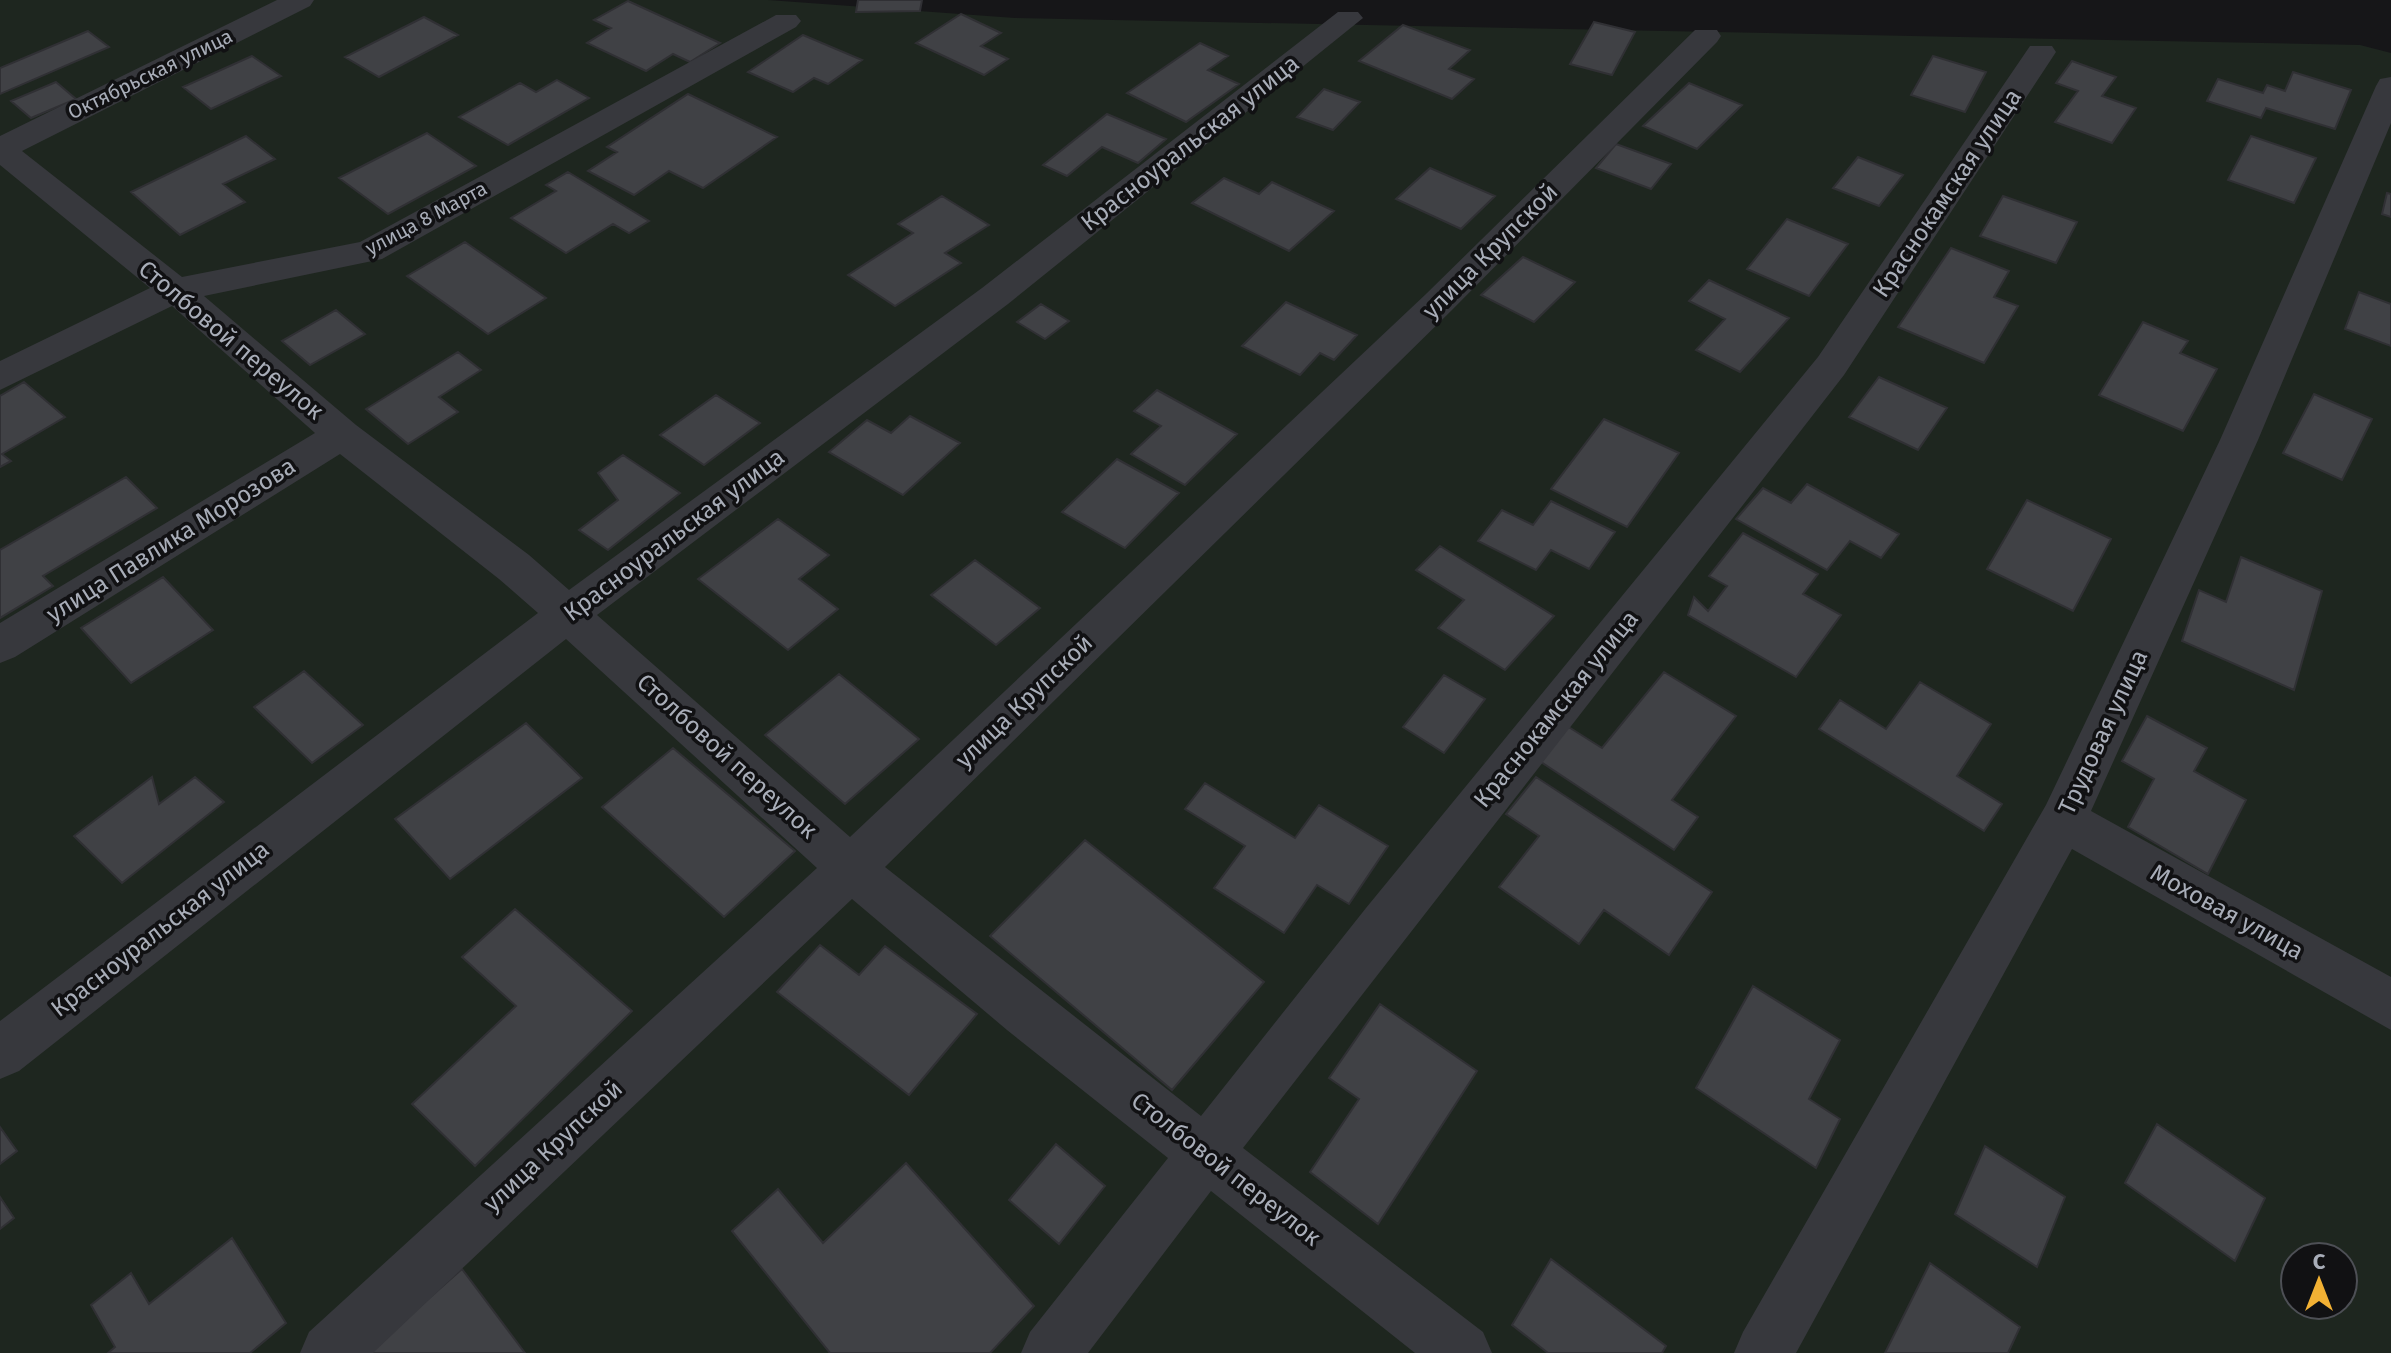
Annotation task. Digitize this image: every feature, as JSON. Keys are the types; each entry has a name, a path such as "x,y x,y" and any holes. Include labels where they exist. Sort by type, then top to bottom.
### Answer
{"street":[{"name":"Октябрьская улица","path":"0,149 300,0"},
{"name":"Красноуральская улица","path":"0,1053 568,614 995,296 1348,18"},
{"name":"улица 8 Марта","path":"0,377 175,290 370,251 786,21"},
{"name":"улица Крупской","path":"330,1353 851,868 1439,302 1706,36"},
{"name":"Краснокамская улица","path":"1051,1353 1384,924 1831,366 2041,52"},
{"name":"Трудовая улица","path":"1764,1353 2063,820 2239,440 2391,86"},
{"name":"Столбовой переулок","path":"0,149 175,290 342,435 514,567 851,868 1025,1012 1462,1353"},
{"name":"улица Павлика Морозова","path":"0,645 342,435"},
{"name":"Моховая улица","path":"2063,820 2391,1005"}],"shaded area":[{"path":"0,0 768,0 1015,18 2360,45 2391,53 2391,1353 0,1353"}],"building":[{"path":"858,0 922,0 920,11 856,12"},
{"path":"628,1 720,43 690,62 673,54 646,71 587,43 611,28 594,20"},
{"path":"961,14 1001,33 981,46 1008,59 984,75 916,43"},
{"path":"424,17 458,35 379,77 345,57"},
{"path":"1594,22 1635,32 1612,75 1570,64"},
{"path":"1403,25 1470,50 1449,69 1474,79 1452,99 1359,61"},
{"path":"88,31 109,47 0,94 0,68"},
{"path":"803,35 862,60 828,84 814,78 793,92 748,72"},
{"path":"1200,43 1228,56 1208,70 1239,84 1186,122 1127,93"},
{"path":"252,56 281,76 211,109 183,87"},
{"path":"1933,56 1986,72 1965,112 1911,95"},
{"path":"2072,61 2116,77 2102,96 2136,108 2112,143 2055,122 2078,91 2056,83"},
{"path":"2293,72 2351,90 2335,129 2266,108 2261,118 2207,101 2218,79 2263,93 2267,85 2285,91"},
{"path":"557,80 589,98 508,145 459,117 520,83 536,92"},
{"path":"56,82 76,99 31,118 11,101"},
{"path":"1689,83 1742,105 1697,149 1643,126"},
{"path":"1324,89 1360,102 1333,130 1297,117"},
{"path":"688,94 777,137 703,188 669,171 634,195 588,171 617,152 607,147"},
{"path":"1107,114 1166,139 1138,163 1102,147 1067,176 1043,165"},
{"path":"427,133 476,166 388,214 339,178"},
{"path":"246,136 275,159 223,184 245,202 180,235 131,192"},
{"path":"2251,136 2316,158 2294,203 2228,180"},
{"path":"1616,144 1671,164 1651,189 1596,168"},
{"path":"1858,157 1903,175 1879,206 1833,188"},
{"path":"1430,168 1495,196 1461,229 1396,199"},
{"path":"568,172 649,221 629,233 613,224 566,253 511,218 556,191 546,185"},
{"path":"1224,178 1259,194 1272,182 1334,211 1289,251 1192,203"},
{"path":"2387,193 2391,194 2391,217 2382,214"},
{"path":"942,196 989,225 945,253 961,263 895,306 848,275 913,233 898,224"},
{"path":"2003,196 2077,222 2056,263 1980,236"},
{"path":"1787,219 1848,244 1809,296 1747,269"},
{"path":"465,242 546,298 488,334 407,276"},
{"path":"1951,248 2009,271 1994,297 2018,306 1984,363 1898,327"},
{"path":"1523,257 1575,282 1534,322 1481,295"},
{"path":"1709,280 1789,318 1740,372 1696,350 1725,319 1689,301"},
{"path":"2359,292 2391,304 2391,346 2345,329"},
{"path":"1286,302 1357,335 1334,360 1320,353 1300,375 1242,346"},
{"path":"1041,304 1069,321 1045,339 1017,322"},
{"path":"336,310 365,334 310,365 282,341"},
{"path":"2143,322 2188,341 2180,353 2217,369 2183,431 2099,395"},
{"path":"458,352 481,370 439,397 458,412 408,444 366,409"},
{"path":"1879,377 1947,408 1918,450 1849,417"},
{"path":"24,382 65,417 2,454 11,461 0,467 0,396"},
{"path":"1157,390 1237,434 1185,485 1131,454 1161,426 1134,411"},
{"path":"2314,394 2372,419 2342,480 2283,453"},
{"path":"716,395 760,423 704,465 660,435"},
{"path":"910,416 960,443 903,495 829,452 867,420 891,433"},
{"path":"1604,419 1679,453 1627,527 1551,489"},
{"path":"623,455 680,493 608,550 579,530 618,500 598,473"},
{"path":"1117,459 1179,493 1125,548 1062,512"},
{"path":"126,477 157,508 43,576 53,586 0,618 0,550"},
{"path":"1807,484 1899,534 1881,558 1850,541 1827,570 1736,519 1763,488 1791,503"},
{"path":"2027,500 2111,539 2073,611 1987,569"},
{"path":"1551,501 1615,532 1589,569 1551,550 1536,570 1478,541 1502,510 1533,525"},
{"path":"778,519 829,555 799,579 838,609 788,650 698,579"},
{"path":"1743,533 1818,574 1803,594 1841,615 1796,677 1688,615 1694,597 1708,611 1727,586 1709,576"},
{"path":"1440,546 1554,616 1505,670 1438,628 1464,600 1416,570"},
{"path":"2241,557 2322,591 2294,690 2182,641 2199,590 2226,602"},
{"path":"975,560 1040,608 996,645 931,595"},
{"path":"163,577 213,630 131,683 81,628"},
{"path":"304,671 363,725 312,763 254,707"},
{"path":"1664,672 1736,716 1672,800 1698,817 1674,850 1538,760 1567,726 1602,748"},
{"path":"839,674 919,739 845,804 765,735"},
{"path":"1444,675 1485,699 1444,753 1403,727"},
{"path":"1920,682 1991,724 1957,776 2002,804 1984,831 1819,729 1840,700 1886,729"},
{"path":"2147,716 2207,748 2194,771 2246,800 2208,874 2128,827 2154,779 2122,761"},
{"path":"526,723 582,778 450,879 395,819"},
{"path":"673,748 795,851 724,917 602,807"},
{"path":"152,777 159,804 195,777 224,802 122,883 74,836"},
{"path":"1536,777 1712,892 1669,955 1604,910 1579,944 1499,887 1539,836 1506,814"},
{"path":"1205,783 1295,838 1319,805 1388,846 1349,904 1317,885 1284,933 1214,888 1245,846 1185,809"},
{"path":"1085,840 1264,982 1172,1090 990,936"},
{"path":"515,909 632,1011 475,1166 412,1104 516,1006 462,957"},
{"path":"820,945 859,975 885,946 977,1014 909,1095 777,992"},
{"path":"1753,986 1840,1040 1809,1099 1840,1119 1816,1168 1696,1088"},
{"path":"1380,1004 1477,1071 1378,1224 1310,1172 1359,1099 1329,1078"},
{"path":"2157,1124 2265,1198 2235,1261 2125,1183"},
{"path":"0,1127 17,1151 0,1164"},
{"path":"1056,1144 1105,1186 1059,1244 1009,1200"},
{"path":"1985,1146 2065,1197 2037,1267 1955,1214"},
{"path":"906,1163 1034,1306 990,1353 830,1353 732,1231 778,1189 823,1243"},
{"path":"0,1197 14,1218 0,1229"},
{"path":"232,1238 286,1323 250,1353 108,1353 115,1347 91,1305 131,1273 149,1304"},
{"path":"1551,1259 1666,1346 1662,1353 1548,1353 1512,1325"},
{"path":"1930,1263 2020,1327 2008,1353 1885,1353"},
{"path":"462,1269 525,1353 367,1353"}]}
